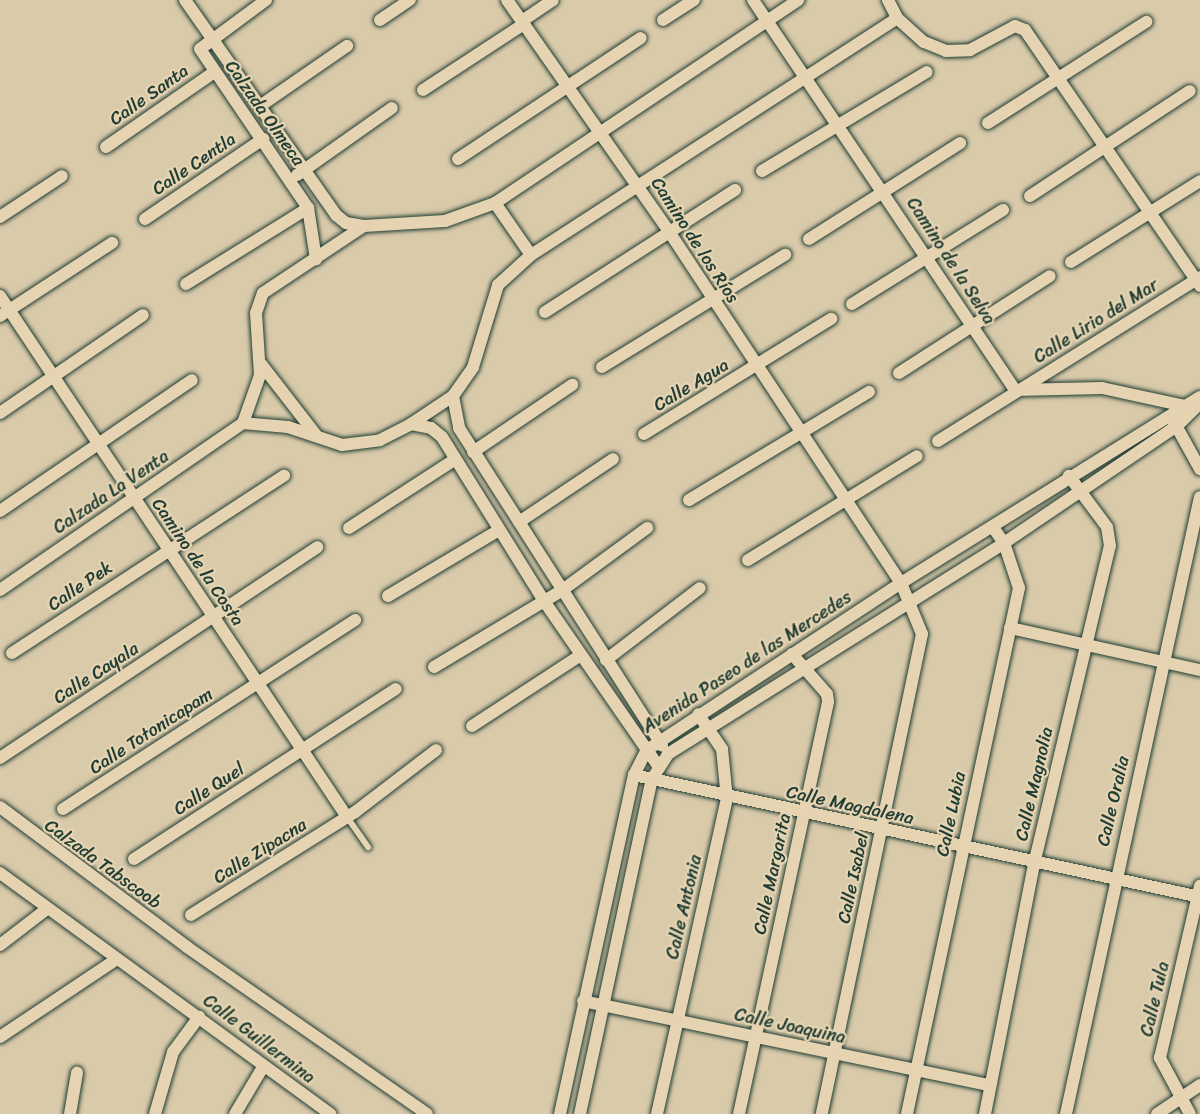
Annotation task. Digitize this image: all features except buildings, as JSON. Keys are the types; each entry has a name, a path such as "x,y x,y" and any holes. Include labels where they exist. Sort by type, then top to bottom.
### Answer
{"street":[{"path":"185,0 336,215 346,223 364,226 445,221 495,203 798,0"},
{"path":"213,38 266,0"},
{"path":"380,20 410,0"},
{"name":"Camino de los Ríos","path":"507,0 602,132 758,366 799,433 901,583"},
{"path":"423,90 523,23 553,0"},
{"path":"663,20 694,0"},
{"name":"Camino de la Selva","path":"753,0 929,258 1015,390"},
{"path":"888,0 897,18 924,42 946,51 970,50 1015,26 1032,37 1107,146 1149,213 1198,281"},
{"path":"364,226 263,293 259,300 261,364 243,423 288,427 342,445 380,440 411,424 453,396 473,367 498,285 531,255 639,187 804,75 897,18"},
{"path":"988,123 1146,22"},
{"name":"Calzada Olmeca","path":"213,38 200,49 213,73 263,139 308,207 316,260"},
{"path":"458,159 641,38"},
{"path":"260,106 347,46"},
{"path":"762,171 927,72"},
{"name":"Calle Santa","path":"106,147 213,73"},
{"path":"1030,196 1190,91"},
{"path":"290,179 392,108"},
{"name":"Calle Centla","path":"145,219 263,139"},
{"path":"809,239 960,143"},
{"path":"0,217 62,176"},
{"path":"1071,262 1200,180"},
{"path":"545,312 735,190"},
{"path":"495,203 531,255"},
{"path":"186,284 308,207"},
{"path":"852,304 1003,210"},
{"path":"5,313 112,243"},
{"path":"602,367 785,255"},
{"path":"899,373 970,323 1050,276"},
{"name":"Calle Lirio del Mar","path":"938,441 1015,390 1198,281"},
{"name":"Camino de la Costa","path":"0,296 5,313 99,444 212,618 304,749 347,817"},
{"path":"0,413 142,315"},
{"name":"Calle Agua","path":"644,434 831,319"},
{"path":"261,364 319,439"},
{"path":"0,511 192,380"},
{"path":"473,452 572,385"},
{"path":"1015,390 1102,388 1196,405"},
{"path":"689,500 869,392"},
{"path":"453,396 459,428 473,452 668,754"},
{"name":"Avenida Paseo de las Mercedes","path":"580,1114 652,780 668,754 709,730 908,600 1004,543 1080,492 1196,405"},
{"path":"1173,421 1200,469"},
{"name":"Avenida Paseo de las Mercedes","path":"560,1114 634,775 647,750 658,740 698,714 901,583 993,527 1069,476 1173,421"},
{"name":"Calzada La Venta","path":"0,590 243,423"},
{"path":"411,424 430,428 454,460 544,601 658,767"},
{"path":"748,560 848,502 917,456"},
{"path":"519,522 613,459"},
{"path":"349,528 454,460"},
{"name":"Calle Pek","path":"12,653 168,549 284,476"},
{"name":"Calle Magnolia","path":"985,1114 1035,860 1084,642 1110,546 1107,528 1069,476"},
{"name":"Calle Oralia","path":"1066,1114 1114,877 1200,497"},
{"name":"Calle Lubia","path":"907,1114 962,846 1019,588 1004,543 993,527"},
{"path":"434,667 561,591 647,528"},
{"path":"388,596 499,530"},
{"name":"Calle Cayala","path":"0,758 317,547"},
{"name":"Calle Isabel","path":"822,1114 881,829 924,643 901,583"},
{"path":"606,660 700,588"},
{"name":"Calle Totonicapam","path":"63,809 355,620"},
{"path":"1010,627 1200,670"},
{"name":"Calle Margarita","path":"739,1114 828,701 792,654"},
{"path":"472,726 581,655"},
{"name":"Calle Quel","path":"134,859 396,689"},
{"name":"Calle Antonia","path":"657,1114 727,799 722,749 698,714"},
{"name":"Calle Zipacna","path":"191,915 347,817 436,750"},
{"name":"Calle Magdalena","path":"634,775 727,799 1199,893"},
{"name":"Calzada Tabscoob","path":"0,807 187,947 427,1114"},
{"name":"Calle Guillermina","path":"0,873 47,909 166,992 263,1067 328,1113"},
{"name":"Calle Tula","path":"1190,1114 1160,1058 1199,893"},
{"path":"0,945 47,909"},
{"path":"0,1037 117,959"},
{"name":"Calle Joaquina","path":"583,1001 678,1019 916,1073 990,1085"},
{"path":"155,1114 173,1052 199,1017"},
{"path":"235,1114 263,1067"},
{"path":"70,1114 77,1073"},
{"path":"1157,1114 1200,1085"}],"lane":[{"name":"Camino de la Costa","path":"347,817 368,847"}]}
